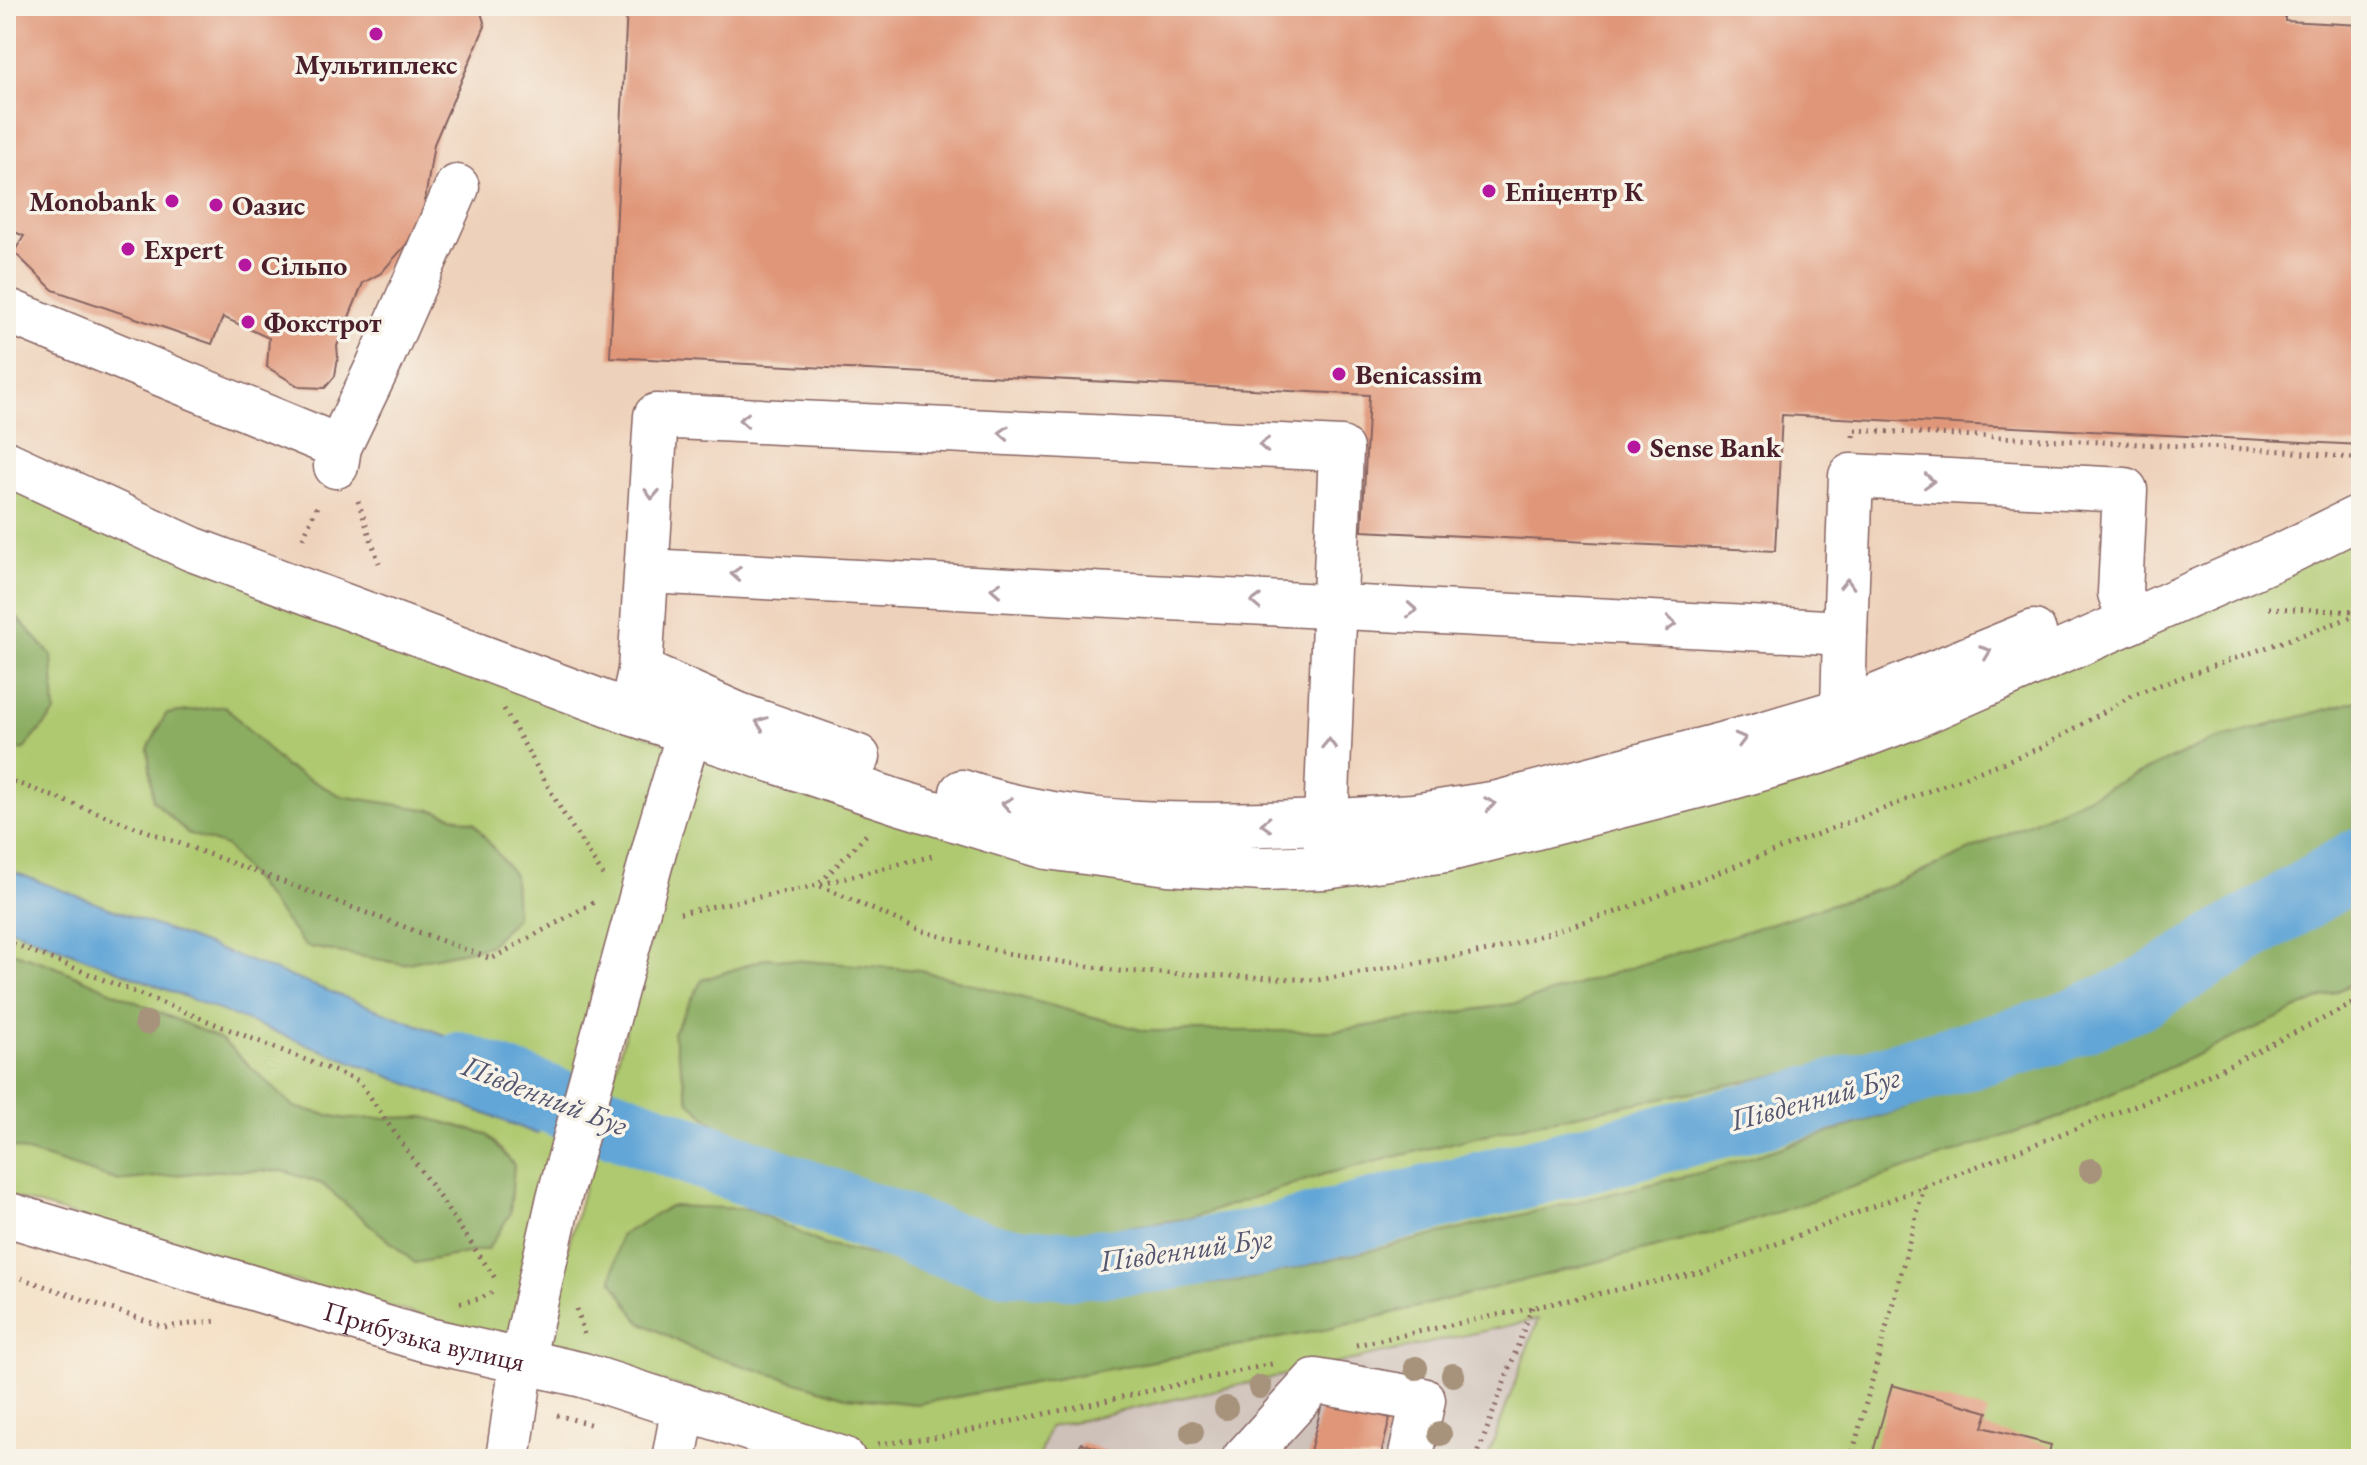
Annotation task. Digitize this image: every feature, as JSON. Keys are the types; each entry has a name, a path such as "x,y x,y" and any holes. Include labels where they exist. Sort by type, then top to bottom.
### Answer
{"street":[{"path":"6,310 337,456 457,187"},
{"path":"631,713 640,671 656,416 1341,449 1325,867"},
{"path":"6,463 192,549 689,733 1047,847 1168,863 1263,869 1325,867 1446,850 1733,777 1825,750 1912,717 2125,607"},
{"path":"1843,710 1851,476 2125,490 2125,607"},
{"path":"640,671 739,715 989,801 1073,816 1157,825 1326,822 1413,816 1498,803 1843,710 2015,640 2286,553 2361,516"},
{"path":"647,571 1845,633"},
{"path":"508,1459 522,1362 559,1198 689,733"},
{"name":"Прибузька вулиця","path":"6,1214 423,1339 583,1375 684,1406 859,1452"},
{"path":"1244,1459 1315,1381 1423,1400 1410,1459"},
{"path":"674,1459 684,1406"}],"path":[{"path":"2286,451 2361,459"},
{"path":"337,456 379,563"},
{"path":"2261,607 2361,613"},
{"path":"818,885 924,932 1006,953 1119,971 1318,980 1494,950 1633,906 2040,748 2137,693 2361,613"},
{"path":"501,704 563,813 606,879"},
{"path":"6,779 491,959 601,899"},
{"path":"818,885 875,825"},
{"path":"667,916 818,885 939,855"},
{"path":"6,941 359,1081 502,1284 479,1299 448,1304"},
{"path":"1345,1348 1706,1271 2188,1085 2361,1000"},
{"path":"1851,1459 1924,1187"},
{"path":"1476,1459 1532,1306"},
{"path":"859,1452 1283,1361"}],"shaded area":[{"path":"6,6 2361,6 2361,496 1820,736 1443,834 1263,853 1050,832 694,718 198,534 6,446"},
{"path":"1539,1319 1487,1459 1038,1459 1048,1427"}],"green space":[{"path":"6,482 669,744 511,1340 264,1273 6,1195"},
{"path":"2361,533 2361,1459 1487,1459 1538,1319 1049,1427 1038,1459 898,1459 690,1389 541,1349 699,754 1263,887"},
{"path":"6,605 52,656 55,713 24,749 6,751"},
{"path":"2361,700 2361,836 2315,866 2082,989 1877,1055 1525,1125 1325,1174 1191,1218 1075,1234 983,1225 843,1181 725,1133 689,1102 673,1033 702,980 767,958 920,970 1145,1031 1334,1031 1519,1003 1895,884 2211,741"},
{"path":"225,706 284,766 341,796 438,811 474,823 514,875 516,917 489,946 403,964 305,946 226,846 187,833 153,800 148,749 166,714"},
{"path":"2361,893 2361,980 2056,1119 1721,1231 1329,1329 917,1404 846,1397 696,1351 639,1321 612,1280 620,1236 670,1206 751,1209 825,1245 963,1273 1116,1289 1236,1282 1703,1172 2060,1060 2286,941"},
{"path":"6,950 51,965 221,1039 294,1107 346,1119 424,1117 487,1134 514,1165 510,1214 488,1249 415,1263 322,1184 284,1171 213,1171 119,1181 6,1145"}],"water":[{"path":"6,869 553,1076 537,1134 6,927"}],"building":[{"name":"Оазис","path":"6,6 474,6 481,12 485,26 434,144 422,219 406,245 381,273 363,283 337,346 335,376 325,388 300,387 267,367 269,338 223,317 212,344 53,290 14,252 24,236 6,228"},
{"name":"Епіцентр К","path":"627,6 2285,6 2285,21 2361,25 2361,445 1782,415 1775,551 1362,531 1369,395 610,357"},
{"path":"1892,1385 1988,1412 1983,1427 2051,1445 2047,1459 1871,1459"},
{"path":"1323,1400 1390,1418 1380,1459 1308,1459"},
{"path":"1081,1443 1128,1458 1075,1459"},
{"path":"1282,1452 1306,1458 1306,1459 1280,1459"}],"waterway":[{"name":"Південний Буг","path":"459,1066 936,1241 1002,1260 1073,1265 1158,1258 1255,1243 1796,1105 2052,1031 2135,997 2361,861"}],"place":[{"name":"Мультиплекс","path":"376,34"},
{"name":"Епіцентр К","path":"1489,191"},
{"name":"Monobank","path":"172,201"},
{"name":"Оазис","path":"216,205"},
{"name":"Expert","path":"128,249"},
{"name":"Сільпо","path":"245,265"},
{"name":"Фокстрот","path":"248,322"},
{"name":"Benicassim","path":"1339,374"},
{"name":"Sense Bank","path":"1634,447"}]}
